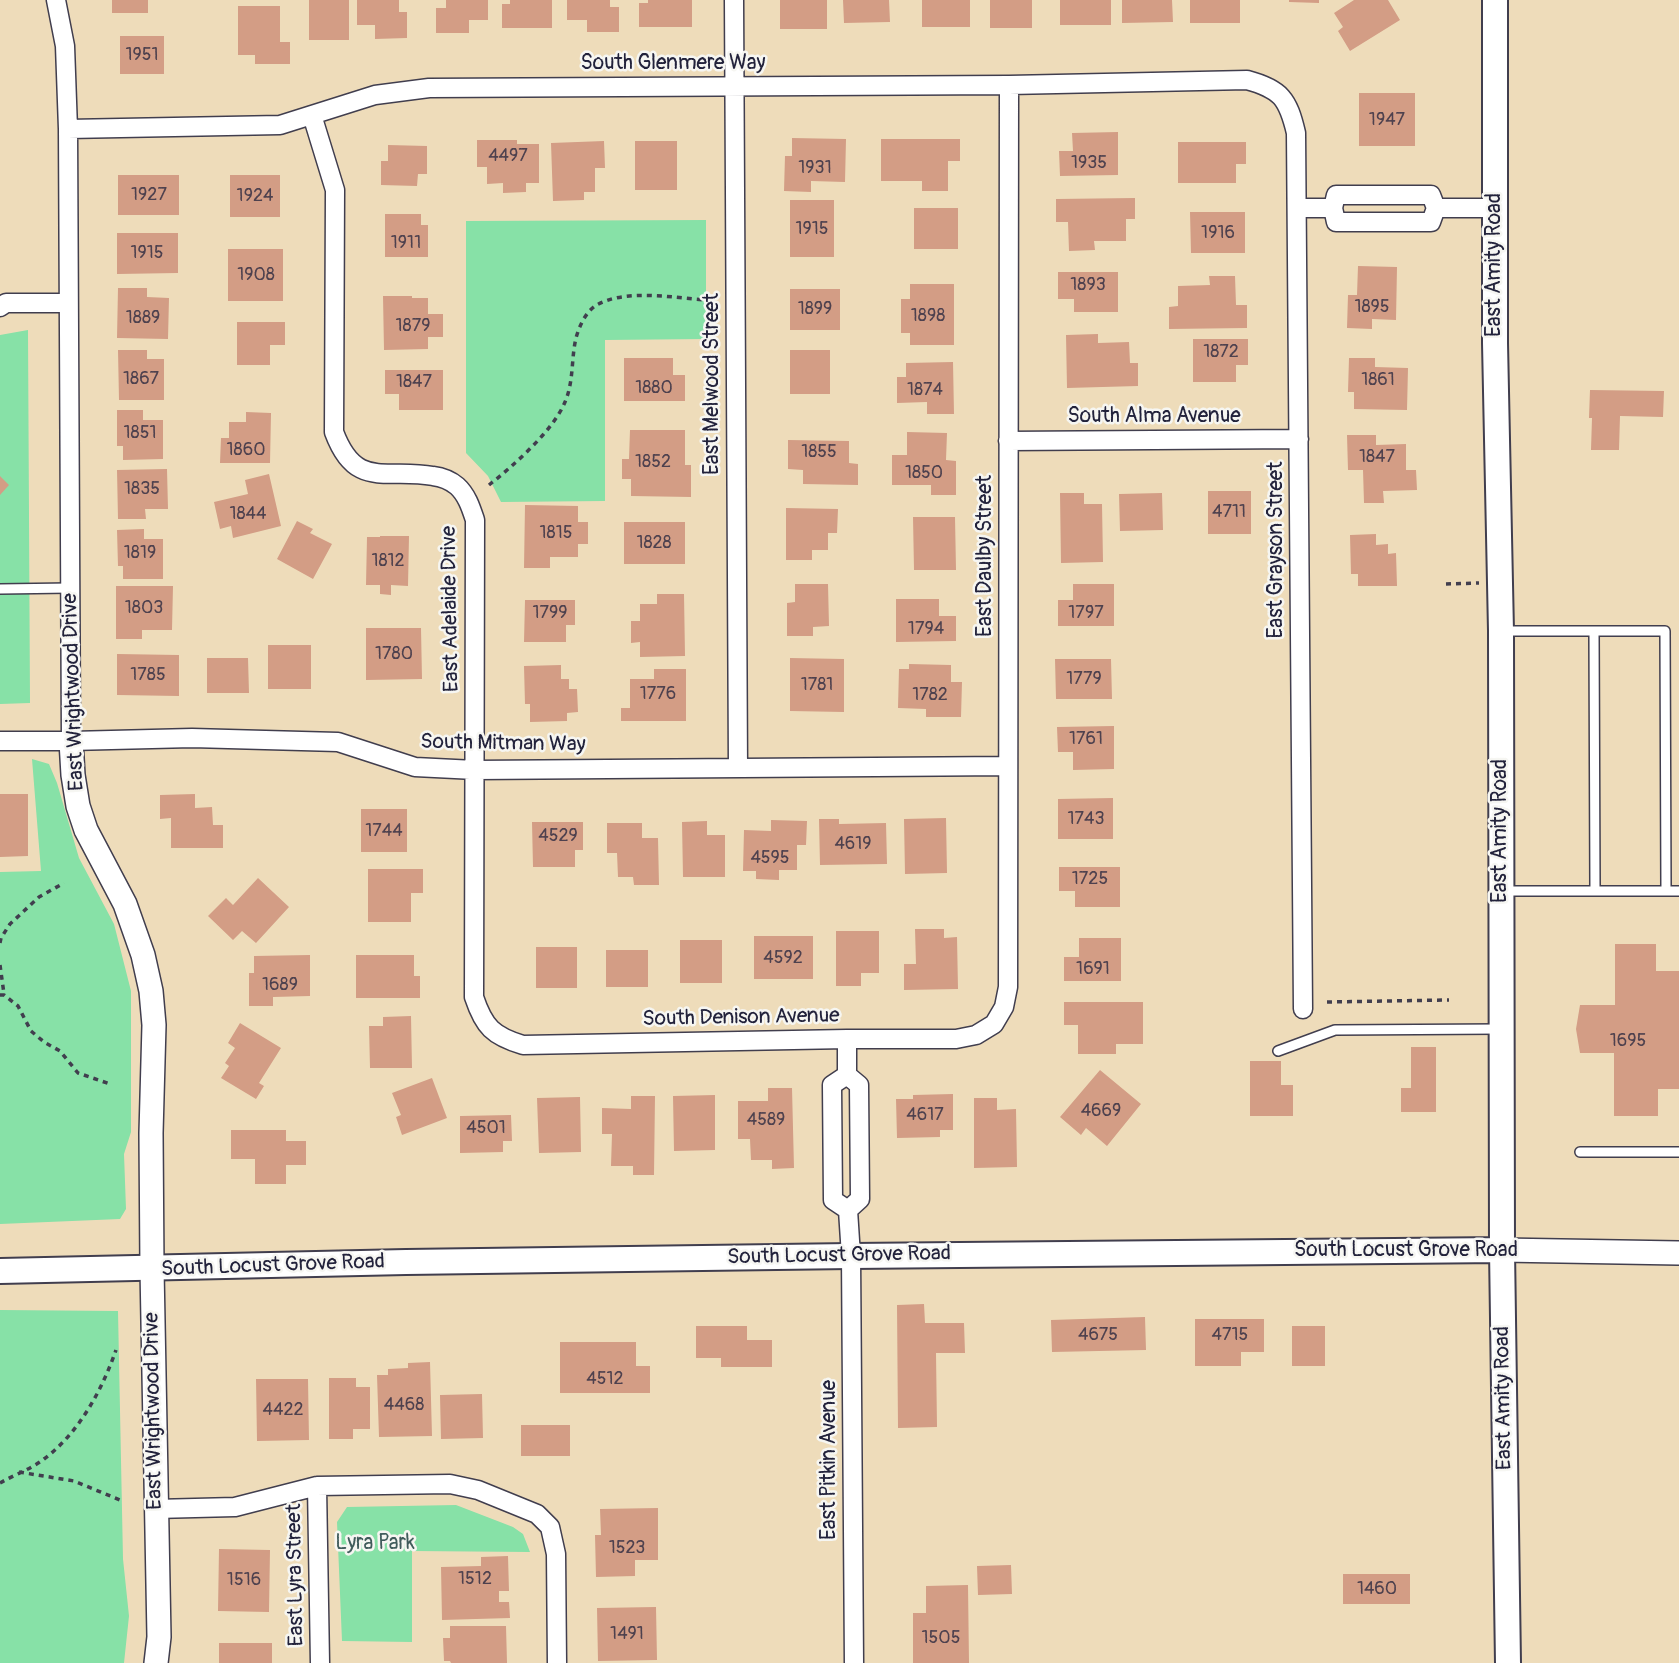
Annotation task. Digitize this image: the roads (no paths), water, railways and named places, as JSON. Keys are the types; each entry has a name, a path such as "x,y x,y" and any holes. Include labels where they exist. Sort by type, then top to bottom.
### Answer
{"main road":[{"name":"East Amity Road","path":"1495,0 1495,356 1501,631 1502,1250 1508,1663"},
{"name":"South Locust Grove Road","path":"0,1271 406,1262 1502,1250"}],"street":[{"name":"East Wrightwood Drive","path":"56,0 65,46 68,129 73,775 78,806 86,830 125,904 143,955 151,991 154,1025 151,1133 159,1636 156,1663"},
{"name":"East Melwood Street","path":"734,0 738,768"},
{"name":"South Glenmere Way","path":"68,129 279,125 375,95 429,88 1009,85 1247,80 1263,84 1280,94"},
{"name":"East Daulby Street","path":"994,1024 1004,1007 1008,987 1009,85"},
{"name":"East Grayson Street","path":"1280,94 1290,111 1296,133 1303,1009"},
{"name":"East Adelaide Drive","path":"312,115 335,190 334,432 341,450 352,463 366,471 442,477 457,486 468,500 475,520 474,998 480,1015 490,1030"},
{"path":"1336,195 1431,195 1436,208 1431,222 1336,222 1333,208 1336,195"},
{"path":"1297,208 1333,208"},
{"path":"1436,208 1494,208"},
{"path":"0,307 6,303 68,303"},
{"name":"South Alma Avenue","path":"1008,440 1299,439"},
{"name":"South Mitman Way","path":"0,741 192,738 338,743 415,767 475,771 1008,766"},
{"name":"South Denison Avenue","path":"490,1030 506,1040 523,1045 957,1039 976,1035 994,1024"},
{"path":"847,1039 847,1075"},
{"path":"847,1075 859,1085 860,1174 860,1199 848,1210 833,1200 832,1085 847,1075"},
{"name":"East Pitkin Avenue","path":"848,1210 851,1256 855,1663"},
{"name":"South Locust Grove Road","path":"1502,1250 1679,1253"},
{"path":"155,1509 235,1507 317,1486 450,1484 478,1490 537,1514 550,1527 556,1554 557,1663"},
{"name":"East Lyra Street","path":"317,1486 320,1663"}],"lane":[{"path":"0,589 70,587"},
{"path":"1501,631 1665,631 1666,891"},
{"path":"1594,631 1595,891"},
{"path":"1501,891 1679,891"},
{"path":"1278,1051 1335,1030 1502,1029"},
{"path":"1580,1152 1679,1152"}],"park label":[{"name":"Lyra Park","path":"375,1544"}]}
